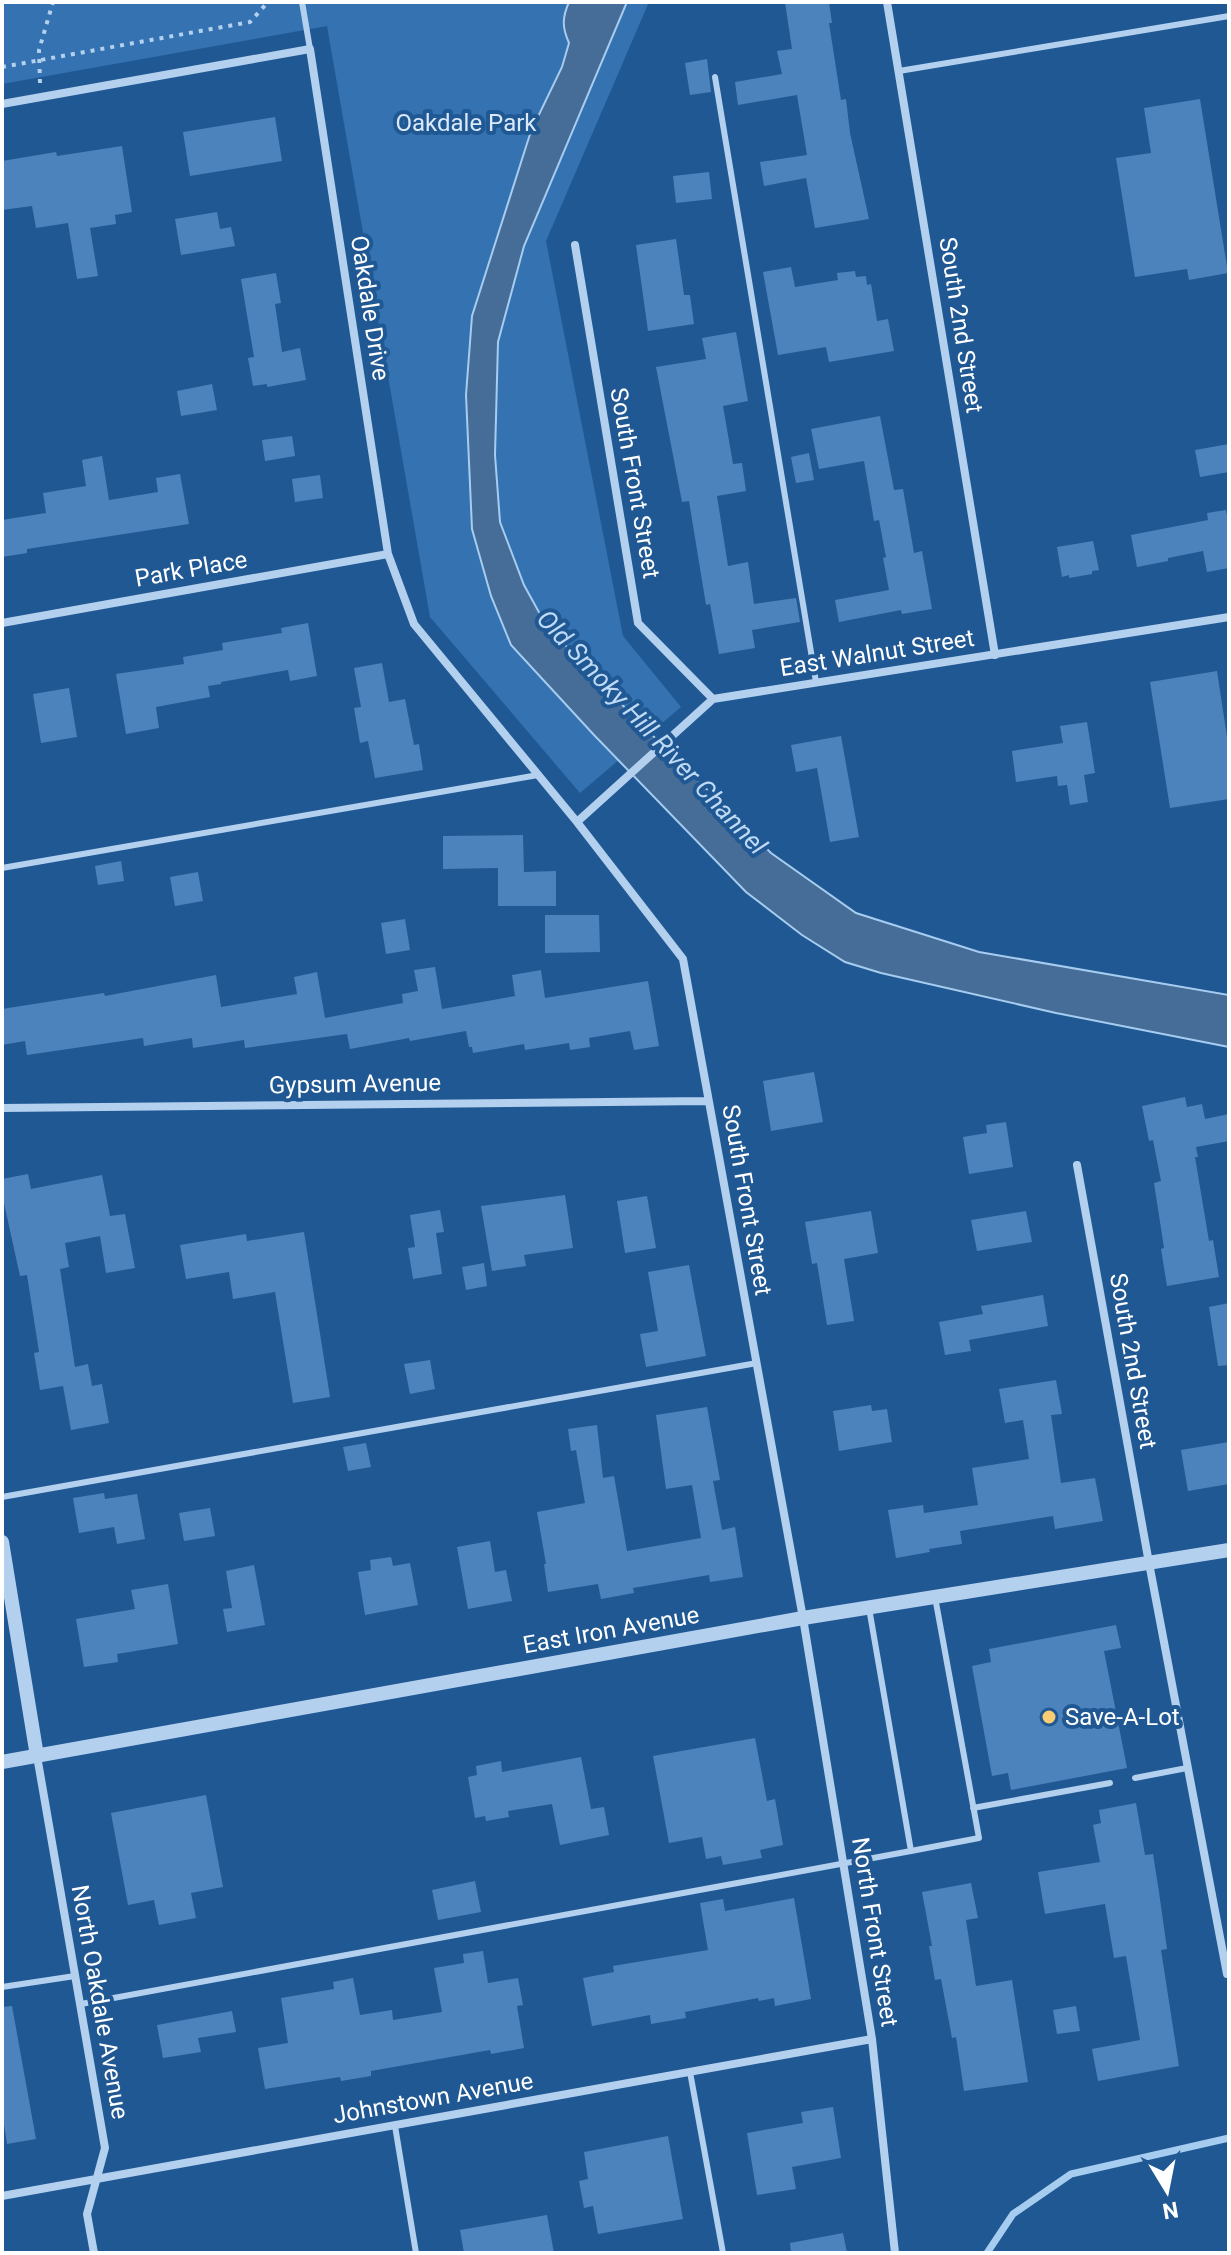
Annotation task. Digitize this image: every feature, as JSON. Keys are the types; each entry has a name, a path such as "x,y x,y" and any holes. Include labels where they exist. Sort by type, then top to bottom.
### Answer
{"street":[{"name":"South 2nd Street","path":"887,2 995,655"},
{"path":"2,104 310,49"},
{"name":"Oakdale Drive","path":"310,49 388,554 414,624 577,822"},
{"name":"South Front Street","path":"575,245 638,623 713,699"},
{"name":"Park Place","path":"2,623 388,554"},
{"name":"East Walnut Street","path":"713,699 1229,617"},
{"path":"577,822 713,699"},
{"name":"South Front Street","path":"577,822 683,959 803,1618"},
{"name":"Gypsum Avenue","path":"2,1108 708,1101"},
{"name":"South 2nd Street","path":"1077,1165 1187,1768 1228,1974"},
{"path":"2,1542 37,1756"},
{"name":"East Iron Avenue","path":"2,1762 803,1618 1229,1550"},
{"name":"North Front Street","path":"803,1618 872,2039 895,2253"},
{"name":"North Oakdale Avenue","path":"37,1756 105,2148 87,2214 94,2253"},
{"name":"Johnstown Avenue","path":"2,2196 872,2039"}],"lane":[{"path":"302,2 310,49"},
{"path":"899,71 1229,16"},
{"path":"715,77 816,682"},
{"path":"2,868 538,775"},
{"path":"2,1497 757,1363"},
{"path":"81,2004 979,1838 935,1597"},
{"path":"869,1608 911,1851"},
{"path":"1135,1778 1187,1768"},
{"path":"973,1808 1110,1783"},
{"path":"2,1987 75,1976"},
{"path":"690,2072 723,2253"},
{"path":"395,2126 416,2253"}],"path":[{"path":"41,97 39,50 53,2"},
{"path":"2,67 250,22 268,2"}],"green space":[{"name":"Oakdale Park","path":"2,2 649,2 546,241 623,636 681,707 580,793 430,617 327,26 2,84"}],"shaded area":[{"path":"569,2 627,2 524,246 498,342 495,455 500,522 524,585 546,625 771,853 856,913 979,952 1229,995 1229,1047 1056,1013 845,962 802,935 746,892 511,645 491,596 472,529 466,395 472,316 531,131 562,67 569,43 564,22"}],"building":[{"path":"785,2 829,2 832,23 829,23 841,100 846,99 850,133 869,219 815,228 806,178 764,186 760,162 807,155 797,95 738,105 735,82 782,74 777,51 792,49"},
{"path":"707,59 711,92 690,95 685,63"},
{"path":"1200,99 1228,273 1189,280 1187,269 1135,277 1116,158 1151,153 1144,108"},
{"path":"275,117 282,161 190,176 183,132"},
{"path":"122,146 132,212 115,215 116,224 90,228 98,276 77,279 68,223 36,228 32,206 2,210 2,161"},
{"path":"709,172 712,199 676,203 673,176"},
{"path":"217,212 220,229 231,227 235,246 181,255 175,219"},
{"path":"676,239 684,295 690,295 694,324 648,331 636,245"},
{"path":"791,267 795,287 838,280 837,273 855,271 856,277 866,276 867,285 871,284 877,321 888,319 894,351 829,362 826,347 778,355 763,272"},
{"path":"276,273 281,303 275,304 282,352 300,348 306,380 267,387 267,384 253,386 248,358 254,357 241,279"},
{"path":"736,332 748,401 723,406 733,464 742,463 746,491 717,496 728,566 748,562 754,604 796,598 800,622 752,630 755,648 719,654 710,604 706,605 689,501 682,502 656,367 706,359 702,338"},
{"path":"212,384 217,410 181,416 177,391"},
{"path":"880,416 894,490 903,489 914,553 922,551 932,609 902,614 901,610 839,622 835,600 889,590 883,558 886,557 879,520 874,521 864,461 819,469 811,429"},
{"path":"292,436 295,456 265,461 262,440"},
{"path":"1229,444 1229,472 1200,477 1195,450"},
{"path":"809,453 814,480 796,483 791,457"},
{"path":"102,456 109,500 158,492 156,478 180,474 189,524 27,549 27,553 2,557 2,520 46,513 43,493 86,486 82,460"},
{"path":"320,475 323,498 295,502 292,479"},
{"path":"1226,510 1229,568 1207,572 1203,551 1137,567 1131,535 1208,520 1207,513"},
{"path":"1093,541 1099,570 1092,571 1092,574 1062,577 1057,547"},
{"path":"308,623 317,676 290,681 288,670 221,682 208,686 210,697 156,707 159,728 126,734 116,674 184,664 183,657 223,650 222,643 282,633 281,628"},
{"path":"382,663 389,702 405,699 414,745 419,744 423,770 375,778 368,741 360,743 354,708 361,707 354,668"},
{"path":"1217,671 1229,750 1229,799 1170,808 1150,682"},
{"path":"69,688 77,737 41,743 33,694"},
{"path":"1087,722 1095,773 1084,775 1088,802 1070,805 1067,785 1058,786 1057,776 1016,782 1012,751 1063,743 1060,726"},
{"path":"841,736 859,837 830,842 817,768 796,772 791,745"},
{"path":"523,835 524,872 556,871 556,906 498,906 498,868 443,869 443,836"},
{"path":"121,861 124,881 98,885 95,866"},
{"path":"198,872 203,901 175,906 170,877"},
{"path":"545,915 599,915 600,952 545,953"},
{"path":"405,919 410,950 386,954 381,923"},
{"path":"435,967 442,1009 515,996 512,975 541,970 545,998 648,981 659,1046 634,1050 630,1031 589,1038 590,1047 570,1050 569,1043 525,1050 524,1044 473,1053 466,1031 350,1049 347,1034 245,1048 244,1040 193,1048 192,1038 144,1046 143,1038 27,1055 25,1041 2,1045 2,1009 104,993 105,996 216,975 221,1007 297,994 294,977 317,972 325,1018 403,1003 402,994 418,991 414,970"},
{"path":"814,1072 823,1122 771,1131 763,1081"},
{"path":"1185,1097 1187,1107 1202,1104 1205,1119 1229,1114 1229,1141 1196,1147 1198,1157 1195,1157 1209,1241 1213,1240 1219,1277 1167,1286 1154,1183 1161,1181 1142,1106"},
{"path":"1006,1122 1013,1167 969,1174 963,1137 987,1133 986,1125"},
{"path":"28,1174 31,1189 102,1175 110,1216 125,1214 135,1268 106,1273 100,1236 65,1243 69,1267 60,1269 75,1367 88,1364 92,1386 102,1384 109,1423 71,1430 63,1386 40,1390 34,1353 39,1352 27,1275 20,1276 2,1194 2,1179"},
{"path":"565,1195 573,1248 524,1255 526,1266 492,1271 481,1206"},
{"path":"647,1196 656,1248 625,1253 617,1201"},
{"path":"440,1210 444,1232 436,1233 442,1274 413,1279 408,1248 415,1247 410,1215"},
{"path":"871,1211 878,1253 844,1259 854,1321 827,1325 817,1263 812,1264 805,1222"},
{"path":"1026,1211 1032,1242 977,1251 971,1220"},
{"path":"304,1232 330,1397 293,1403 275,1292 233,1299 229,1272 186,1279 180,1245 246,1234 247,1241"},
{"path":"484,1263 487,1286 466,1290 462,1267"},
{"path":"689,1265 706,1356 646,1367 640,1334 658,1331 648,1272"},
{"path":"1043,1295 1048,1326 969,1340 971,1351 945,1355 939,1322 983,1314 981,1306"},
{"path":"1229,1303 1229,1365 1218,1366 1209,1307"},
{"path":"430,1360 435,1389 410,1394 404,1364"},
{"path":"1056,1380 1062,1414 1051,1415 1061,1483 1095,1478 1103,1521 1055,1529 1053,1516 960,1531 962,1544 896,1558 888,1510 923,1505 924,1513 978,1505 972,1468 1029,1459 1023,1420 1005,1423 999,1389"},
{"path":"871,1405 872,1411 887,1409 892,1442 839,1451 833,1411"},
{"path":"707,1407 720,1480 713,1481 722,1530 735,1527 743,1577 710,1582 709,1575 633,1588 634,1593 601,1599 598,1584 548,1592 537,1512 585,1503 576,1450 571,1451 568,1429 597,1425 603,1478 614,1476 627,1551 701,1538 692,1485 666,1489 656,1415"},
{"path":"1229,1442 1229,1484 1188,1491 1181,1450"},
{"path":"366,1443 371,1467 348,1471 343,1447"},
{"path":"104,1493 105,1499 137,1494 145,1539 117,1544 114,1527 79,1533 73,1498"},
{"path":"210,1508 215,1536 184,1541 179,1513"},
{"path":"490,1541 495,1572 506,1570 512,1601 468,1609 457,1547"},
{"path":"391,1557 393,1566 410,1563 418,1605 365,1615 358,1572 371,1570 370,1560"},
{"path":"254,1565 265,1625 227,1632 223,1609 232,1608 226,1571"},
{"path":"168,1584 178,1644 117,1654 118,1662 84,1667 76,1619 135,1609 131,1590"},
{"name":"Save-A-Lot","path":"1116,1625 1121,1648 1104,1651 1127,1768 1011,1790 1008,1773 992,1776 972,1666 991,1662 989,1649"},
{"path":"755,1738 767,1801 775,1799 783,1845 760,1850 762,1858 723,1865 721,1856 706,1859 702,1837 669,1843 653,1756"},
{"path":"581,1757 591,1809 604,1807 609,1835 560,1845 552,1804 508,1811 509,1817 486,1821 485,1816 475,1818 468,1777 477,1775 476,1766 501,1761 502,1772"},
{"path":"206,1795 223,1887 191,1893 196,1918 159,1925 154,1900 128,1905 111,1813"},
{"path":"1136,1803 1145,1855 1153,1854 1167,1949 1161,1950 1179,2066 1098,2081 1092,2049 1140,2040 1126,1956 1114,1958 1105,1904 1045,1914 1038,1872 1100,1862 1093,1825 1101,1823 1099,1810"},
{"path":"475,1881 481,1912 438,1920 432,1890"},
{"path":"971,1883 978,1918 966,1920 976,1986 1012,1980 1028,2082 964,2091 956,2037 952,2038 941,1979 935,1980 922,1892"},
{"path":"794,1898 811,1999 775,2006 774,1998 759,2001 758,1998 685,2012 686,2018 651,2024 650,2015 592,2026 583,1978 614,1972 613,1966 708,1950 700,1903 723,1899 725,1911"},
{"path":"483,1951 488,1983 518,1978 523,2005 517,2006 524,2048 491,2054 490,2050 371,2071 371,2076 341,2081 340,2077 265,2089 258,2048 288,2043 281,1998 334,1989 333,1982 353,1978 360,2015 392,2010 393,2020 442,2012 434,1968 464,1963 463,1954"},
{"path":"12,2006 36,2139 7,2144 2,2111 2,2007"},
{"path":"1076,2006 1080,2031 1057,2034 1053,2010"},
{"path":"232,2011 236,2032 198,2038 201,2052 163,2058 157,2025"},
{"path":"833,2107 841,2158 792,2167 796,2189 757,2195 747,2133 803,2123 801,2112"},
{"path":"668,2136 683,2219 598,2234 593,2206 584,2208 579,2181 588,2179 584,2152"},
{"path":"547,2215 554,2253 464,2253 460,2230"},
{"path":"843,2233 847,2253 791,2253 790,2243"}],"waterway":[{"name":"Old Smoky Hill River Channel","path":"987,2253 1013,2214 1071,2174 1229,2138"}],"place":[{"name":"Save-A-Lot","path":"1049,1717"}]}
